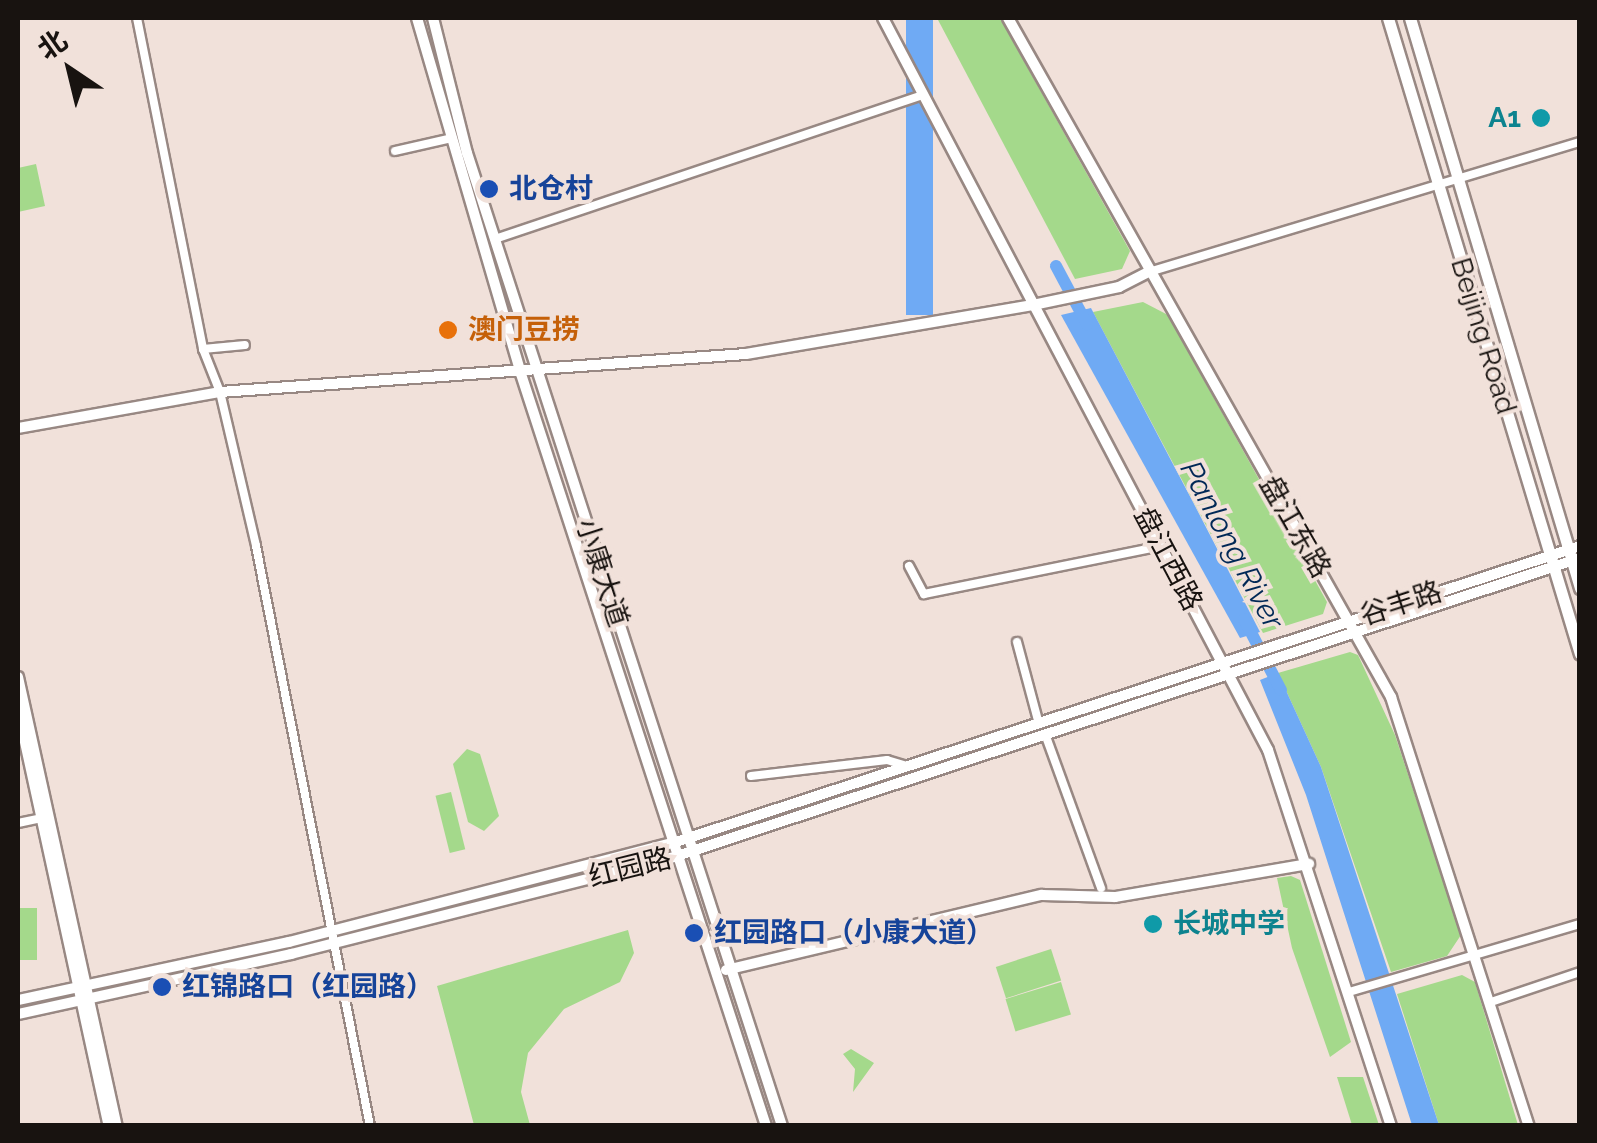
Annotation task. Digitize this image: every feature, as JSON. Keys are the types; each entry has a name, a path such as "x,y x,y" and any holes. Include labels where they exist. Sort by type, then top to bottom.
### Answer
{"main road":[{"name":"小康大道","path":"418,18 448,138 522,374 766,1126"},
{"name":"小康大道","path":"432,18 537,372 782,1126"},
{"name":"盘江西路","path":"883,18 1268,750 1354,991 1391,1126"},
{"name":"盘江东路","path":"1008,18 1356,634 1405,729 1528,1126"},
{"name":"Beijing Road","path":"1388,18 1580,654"},
{"name":"Beijing Road","path":"1410,18 1574,554 1580,588"},
{"path":"18,428 220,392 522,374 746,354 1034,306 1120,288 1149,272"},
{"name":"谷丰路","path":"1226,669 1243,656 1284,642 1574,554"},
{"name":"谷丰路","path":"1226,669 1249,668 1290,656 1552,561"},
{"name":"红园路","path":"18,1014 677,856 1226,669"},
{"path":"18,677 113,1126"},
{"path":"18,710 83,986"},
{"name":"红园路","path":"18,1000 334,937 672,843 907,766 1042,729"},
{"path":"716,974 1042,895 1116,897 1309,864"}],"street":[{"path":"137,18 203,350 220,392 370,1126"},
{"path":"496,240 923,94"},
{"path":"396,151 448,138"},
{"path":"1149,272 1580,142"},
{"path":"203,350 245,344"},
{"path":"909,566 924,594 1161,546"},
{"path":"1018,642 1042,729 1101,888"},
{"path":"752,776 887,760 907,766"},
{"path":"18,823 42,818"},
{"path":"1354,991 1580,924"},
{"path":"1491,1002 1580,972"}],"green space":[{"path":"937,18 1000,18 1130,251 1122,269 1075,279"},
{"path":"36,164 45,206 18,212 18,168"},
{"path":"1143,302 1168,315 1327,602 1323,614 1263,633 1093,312"},
{"path":"1350,652 1358,655 1395,735 1461,935 1447,956 1391,972 1321,767 1278,673"},
{"path":"467,749 480,754 499,816 484,831 468,822 453,764"},
{"path":"451,792 465,849 450,853 435,796"},
{"path":"1291,876 1300,880 1351,1042 1330,1057 1292,948 1277,878"},
{"path":"18,908 37,908 37,960 18,960"},
{"path":"628,930 634,953 620,982 564,1009 528,1053 521,1092 530,1125 474,1125 437,986"},
{"path":"1051,949 1061,980 1006,998 996,967"},
{"path":"1462,975 1475,982 1518,1125 1439,1125 1397,994"},
{"path":"1061,982 1071,1015 1015,1031 1006,999"},
{"path":"851,1049 874,1063 853,1092 855,1069 843,1054"},
{"path":"1337,1077 1363,1077 1379,1125 1352,1125"}],"water":[{"path":"906,18 933,18 933,315 906,315"},
{"path":"1091,308 1260,632 1240,638 1061,315"},
{"path":"1278,673 1321,767 1439,1125 1412,1125 1306,795 1260,680"}],"waterway":[{"name":"Panlong River","path":"1056,266 1087,324"},
{"name":"Panlong River","path":"1244,619 1281,690"}],"place":[{"name":"A1","path":"1541,118"},
{"name":"北仓村","path":"489,189"},
{"name":"澳门豆捞","path":"448,330"},
{"name":"长城中学","path":"1153,924"},
{"name":"红园路口（小康大道）","path":"694,933"},
{"name":"红锦路口（红园路）","path":"162,987"}]}
